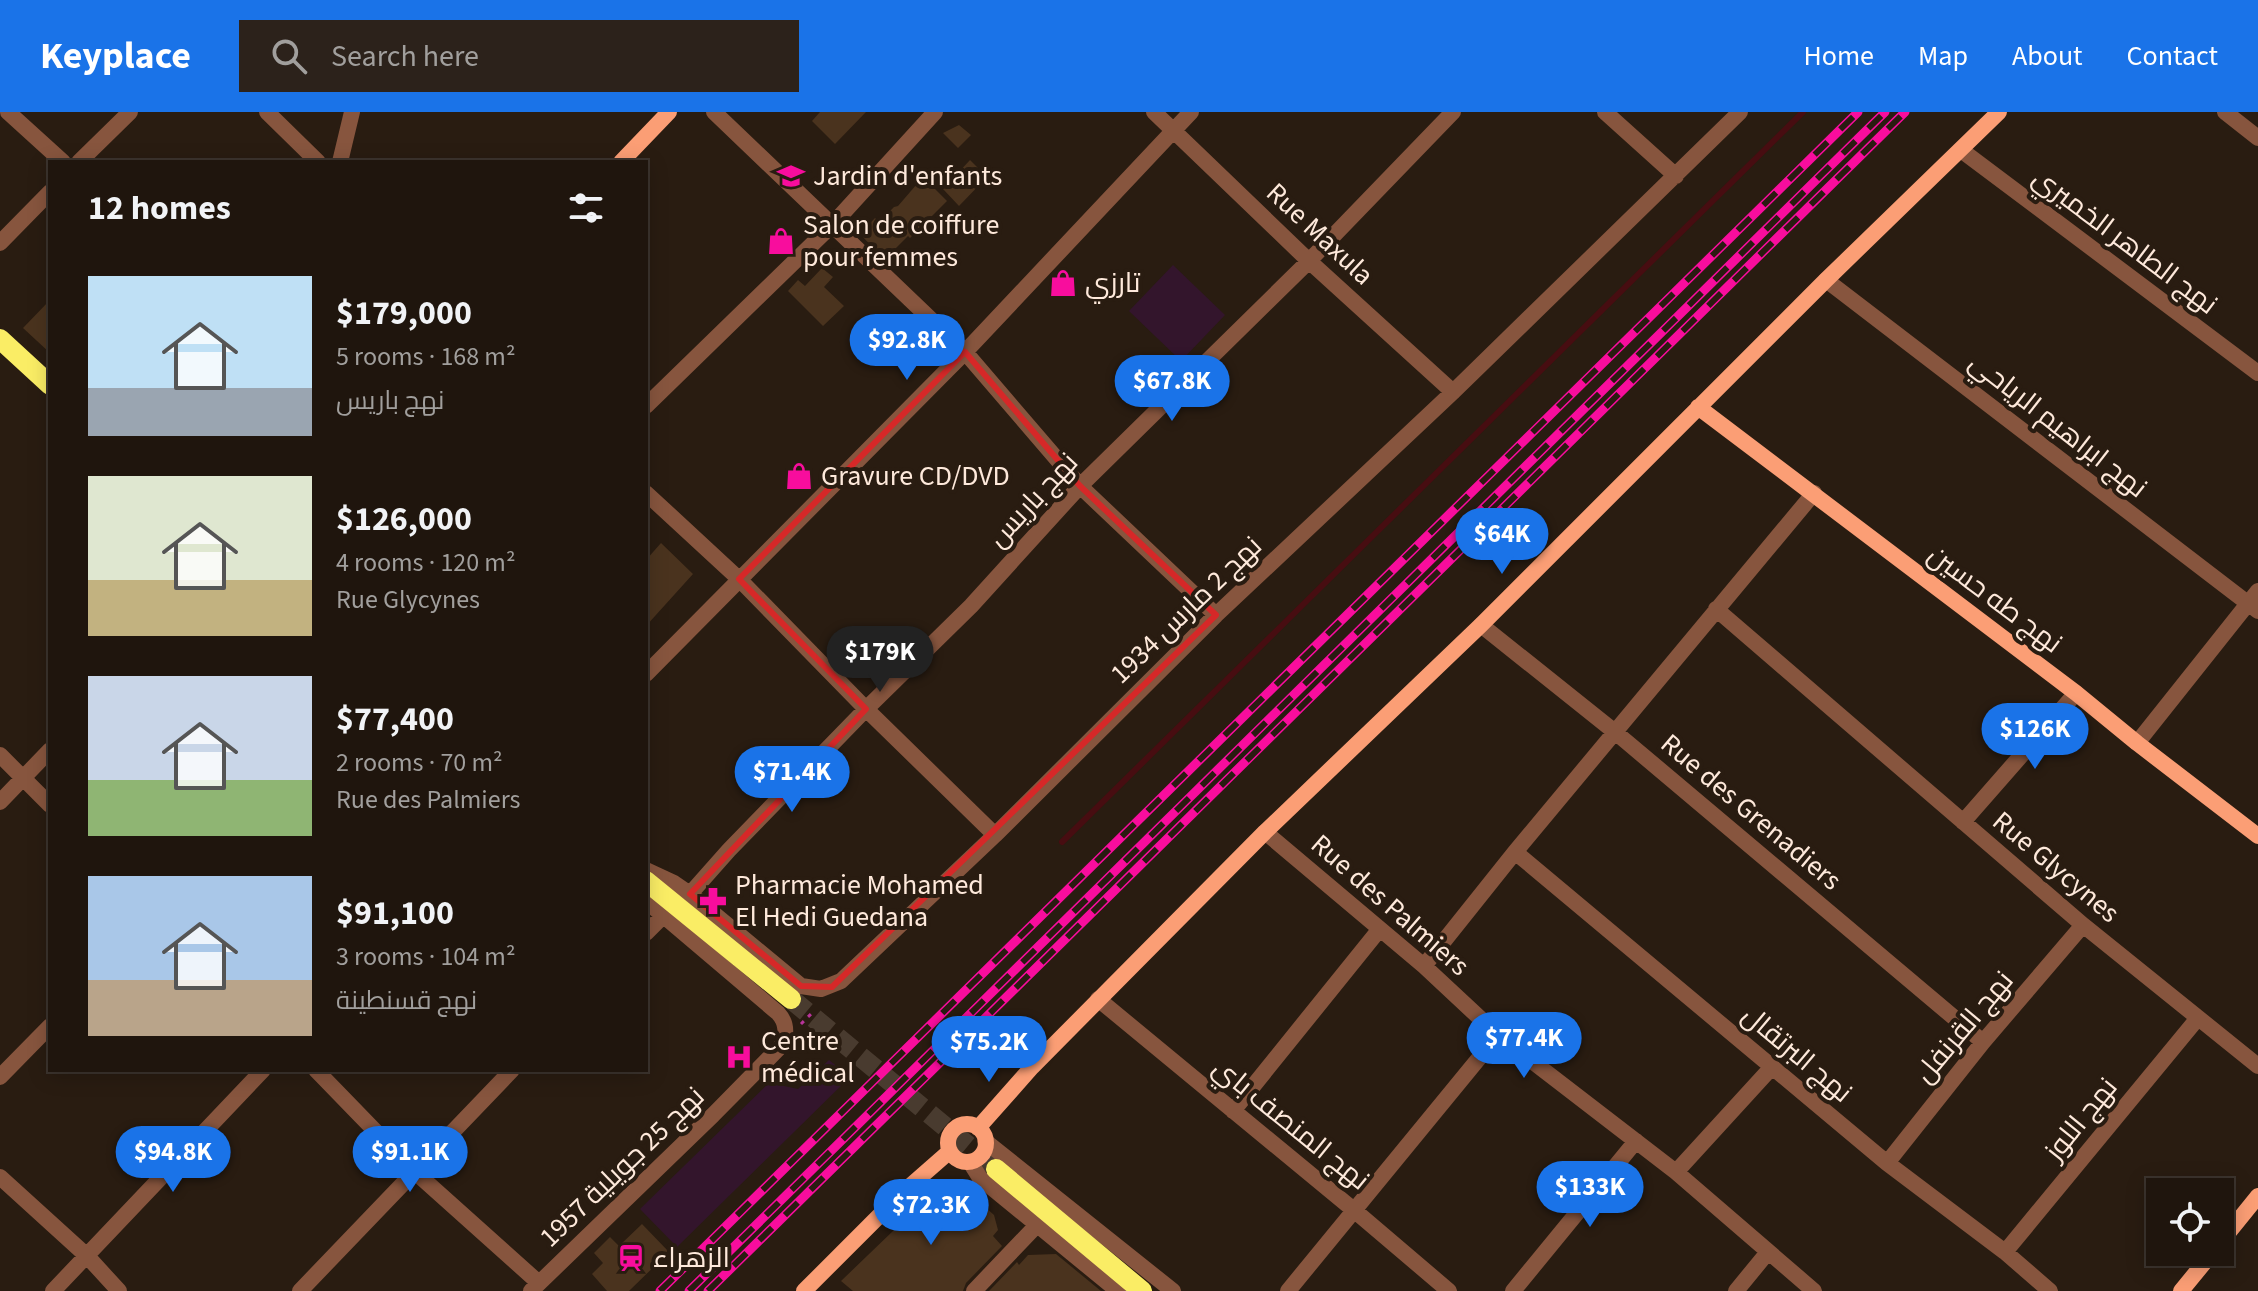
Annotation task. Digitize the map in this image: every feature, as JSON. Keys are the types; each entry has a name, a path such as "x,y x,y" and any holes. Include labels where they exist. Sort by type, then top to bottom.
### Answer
{"main road":[{"path":"0,339 48,383"},
{"path":"648,883 725,956 791,999"},
{"path":"996,1169 1142,1291"}],"street":[{"path":"8,112 61,160"},
{"path":"81,160 130,112"},
{"path":"267,112 316,160"},
{"path":"340,160 352,112"},
{"path":"623,160 669,112"},
{"path":"714,112 965,352 1080,486 1216,615"},
{"path":"648,404 832,225 935,112"},
{"name":"Rue Maxula","path":"1154,112 1309,261 1453,392"},
{"path":"648,672 965,352 1191,112"},
{"name":"نهج باريس","path":"690,894 866,709 971,606 1080,486 1309,261 1453,112"},
{"path":"1605,112 1676,176"},
{"name":"نهج 2 مارس 1934","path":"648,871 690,894 792,980 811,989 821,989 841,981 995,835 1216,615 1453,392 1740,112"},
{"path":"1173,1291 982,1135 967,1124 955,1128 948,1139 950,1151 958,1160 970,1162 980,1156 984,1150 982,1135 1032,1067 1098,999 1999,112"},
{"path":"2225,112 2258,138"},
{"name":"نهج الطاهر الخميري","path":"1961,150 2258,373"},
{"path":"0,243 48,194"},
{"name":"نهج ابراهيم الرياحي","path":"1826,280 2255,602"},
{"name":"نهج طه حسين","path":"1698,407 2076,693 2258,836"},
{"path":"1424,966 1814,493"},
{"path":"648,495 739,579 995,835"},
{"path":"2137,743 2255,602"},
{"name":"Rue Glycynes","path":"1716,609 2083,925 2258,1066"},
{"name":"Rue des Grenadiers","path":"1481,625 1615,732 1983,1042"},
{"path":"1963,822 2076,693"},
{"path":"0,802 48,752"},
{"path":"0,755 48,803"},
{"name":"Rue des Palmiers","path":"1265,832 1424,966 1498,1035 1676,1172 1814,1291"},
{"name":"نهج البرتقال","path":"1515,852 1887,1163 2005,1252 2050,1291"},
{"path":"648,903 725,956"},
{"path":"648,931 663,916"},
{"name":"نهج القرنفل","path":"1887,1163 1983,1042 2083,925"},
{"path":"1233,1111 1379,930"},
{"name":"نهج 25 جويلية 1957","path":"535,1287 782,1045 786,1032 783,1018 725,956"},
{"name":"نهج المنصف باي","path":"1098,999 1449,1291"},
{"name":"نهج اللوز","path":"2005,1252 2198,1018"},
{"path":"0,1077 48,1028"},
{"path":"1288,1291 1498,1035"},
{"path":"1676,1172 1772,1067"},
{"path":"53,1291 261,1072"},
{"path":"318,1072 414,1171 535,1287"},
{"path":"300,1291 510,1072"},
{"path":"1513,1291 1636,1141"},
{"path":"804,1291 886,1208 950,1151"},
{"path":"970,1162 980,1178 1118,1291"},
{"path":"0,1177 87,1256 119,1291"},
{"path":"2234,1226 2258,1196"},
{"path":"974,1291 1037,1225"},
{"path":"1736,1291 1768,1252"},
{"path":"2181,1291 2202,1266"}],"highlighted area":[{"path":"965,352 1080,486 1216,615 832,987 801,986 690,894 866,709 739,579"}],"shaded area":[{"path":"1173,265 1225,315 1181,361 1129,311"},
{"path":"829,1060 850,1077 677,1247 640,1209 775,1077 784,1086 798,1089"}],"building":[{"path":"820,112 866,112 835,144 812,121"},
{"path":"959,125 971,135 958,148 943,133"},
{"path":"970,160 987,177 959,206 943,189"},
{"path":"923,177 947,201 910,238 908,236 883,258 860,234 875,218 879,222 898,206"},
{"path":"822,268 833,277 824,287 844,306 823,326 788,291 798,280 805,286"},
{"path":"48,302 48,351 23,328"},
{"path":"661,543 693,574 648,624 648,558"},
{"path":"946,1180 948,1191 966,1190 994,1215 998,1230 993,1236 1002,1246 966,1283 963,1291 853,1291 841,1281"},
{"name":"الزهراء","path":"642,1224 669,1252 629,1291 607,1291 592,1274 603,1263 594,1253 610,1237 619,1246"},
{"path":"1056,1254 1101,1291 989,1291 1028,1255"}],"waterway":[{"path":"1062,842 1803,112"}],"tunnel":[{"path":"791,999 996,1169"}],"railway":[{"path":"660,1291 1858,112"},
{"path":"689,1291 1885,112"},
{"path":"708,1291 1905,112"}],"place":[{"name":"Jardin d'enfants","path":"791,176"},
{"name":"Salon de coiffure pour femmes","path":"781,241"},
{"name":"تارزي","path":"1063,283"},
{"name":"Gravure CD/DVD","path":"799,476"},
{"name":"Pharmacie Mohamed El Hedi Guedana","path":"713,901"},
{"name":"Centre médical","path":"739,1057"},
{"name":"الزهراء","path":"631,1258"}]}
